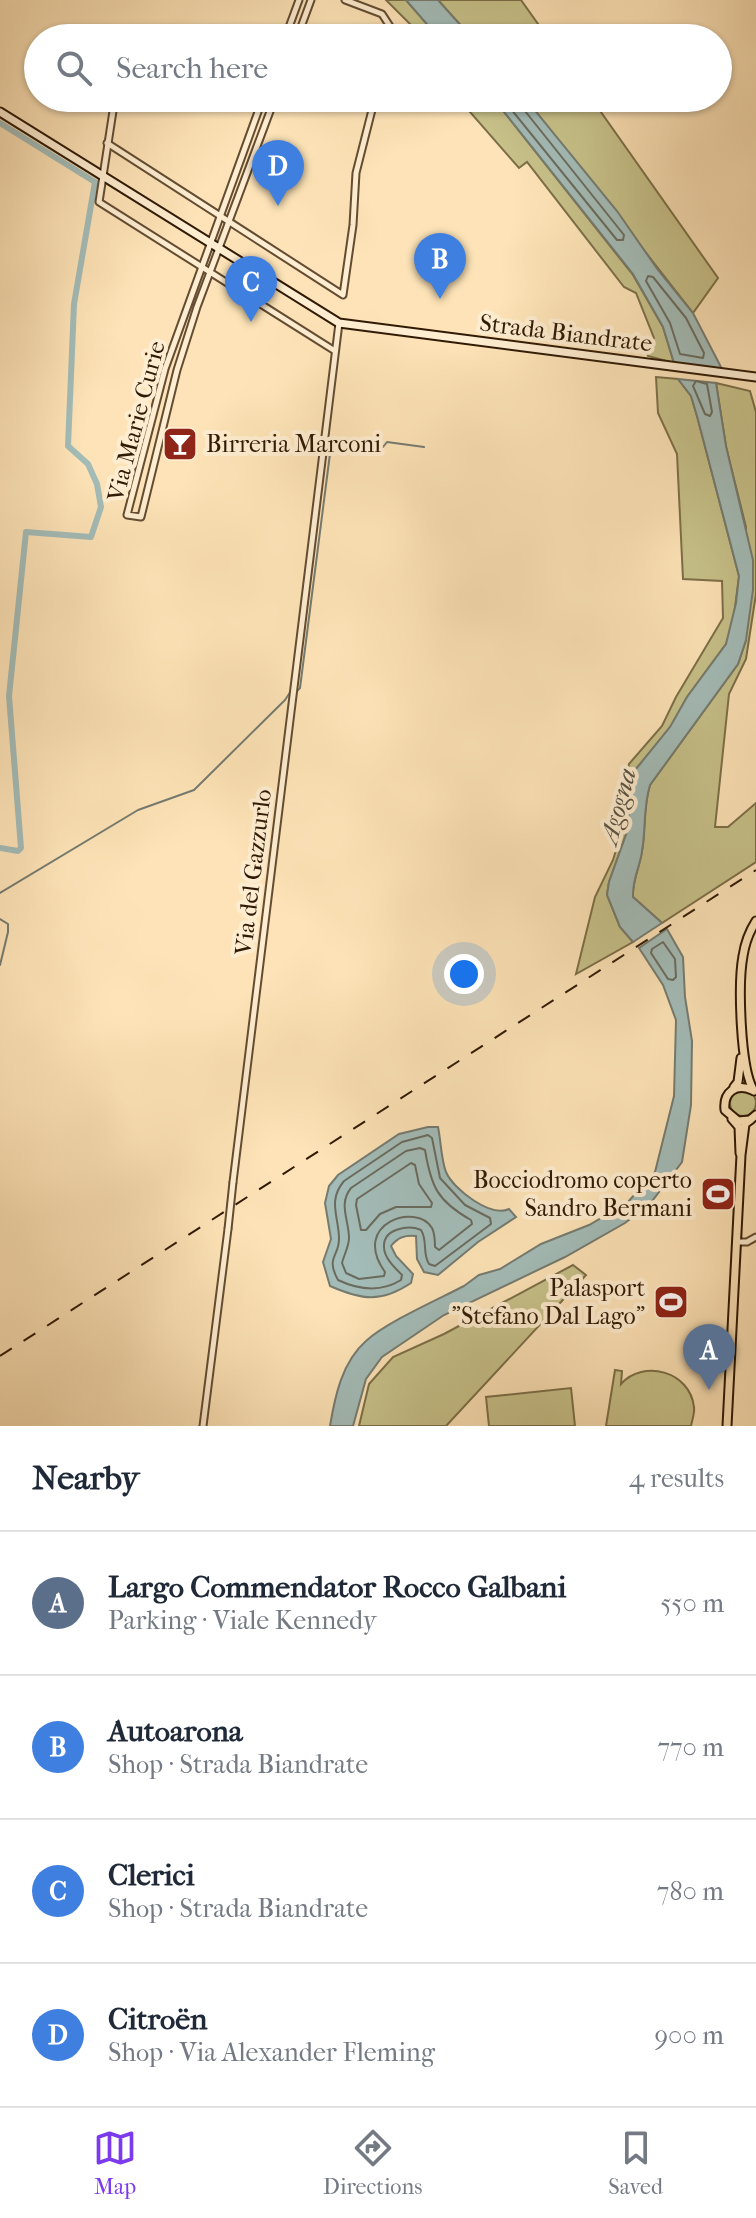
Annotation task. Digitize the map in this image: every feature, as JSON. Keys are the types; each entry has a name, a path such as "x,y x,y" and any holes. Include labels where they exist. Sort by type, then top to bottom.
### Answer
{"main road":[{"name":"Strada Biandrate","path":"0,112 339,323 756,377"},
{"path":"741,1155 739,1127 725,1104 738,1082 742,1056 742,960 746,941 756,921"},
{"path":"742,1056 746,1076 755,1092"},
{"path":"733,1089 744,1086 755,1092"},
{"path":"732,1119 753,1118"},
{"path":"727,1426 741,1155 745,1124 753,1118"}],"street":[{"path":"290,24 299,0"},
{"path":"302,24 311,0"},
{"path":"345,0 382,14 388,24"},
{"path":"113,112 99,202 335,351"},
{"name":"Via Marie Curie","path":"258,112 165,369 127,515 141,517 177,370 270,112"},
{"path":"107,143 343,295 353,225 356,173 371,112"},
{"name":"Via del Gazzurlo","path":"203,1426 339,323"},
{"path":"736,1242 747,1242 756,1237"}],"shaded area":[{"path":"386,0 406,0 427,24 410,24"},
{"path":"438,0 521,0 538,24 459,24"},
{"path":"470,112 504,112 633,275 663,327 674,363 648,356 644,347 654,338 636,293 624,287 527,162 519,168"},
{"path":"536,112 601,112 718,278 693,313"},
{"path":"656,377 678,379 691,396 739,576 733,623 726,644 687,697 670,728 636,769 629,794 628,829 607,895 620,927 633,942 576,974 595,897 613,860 623,828 621,803 629,764 662,726 723,618 722,581 683,579 677,454 658,413"},
{"path":"716,383 750,391 756,412 756,594 746,659 729,694 715,827 728,827 756,803 756,862 662,923 633,897 650,785 738,664 746,640 746,527 726,447"},
{"path":"743,1090 752,1094 756,1103 752,1112 743,1116 734,1112 730,1103 734,1094"},
{"path":"573,1265 586,1275 446,1426 359,1426 369,1384 393,1357 444,1334"},
{"path":"615,1370 622,1371 621,1384 641,1372 653,1371 675,1377 691,1395 694,1409 691,1426 606,1426"},
{"path":"571,1388 575,1426 489,1426 486,1397"}],"water":[{"path":"406,0 438,0 459,24 427,24"},
{"path":"504,112 536,112 617,211 693,313 722,369 674,363 663,327 633,274"},
{"path":"678,379 716,383 726,446 753,560 753,590 746,640 738,664 650,785 633,897 662,923 633,942 620,927 607,895 628,829 629,794 636,769 670,727 687,697 726,644 739,576 691,396"},
{"path":"667,929 683,957 692,1041 691,1105 682,1162 649,1205 625,1223 565,1257 444,1315 382,1357 366,1379 353,1426 330,1426 345,1369 366,1341 479,1275 500,1269 541,1244 589,1225 627,1203 655,1172 674,1096 676,1020 663,985 639,948"},
{"path":"438,1127 444,1167 456,1186 483,1206 501,1211 509,1209 516,1217 478,1242 438,1275 424,1272 417,1259 416,1236 399,1239 391,1246 413,1274 411,1283 390,1294 362,1296 330,1286 323,1262 331,1239 325,1203 329,1186 338,1175 399,1134"}],"waterway":[{"path":"0,123 95,182 74,304 68,446 88,464 97,484 101,507 91,537 26,532 9,696 21,848 18,851 0,848"},
{"path":"297,691 300,688 332,438 383,447 387,442 424,447"},
{"path":"0,893 138,810 194,790 291,691"},
{"path":"0,919 8,924 0,965"}],"railway":[{"path":"0,1356 756,870"}],"place":[{"name":"Citroën","path":"278,206"},
{"name":"Autoarona","path":"440,299"},
{"name":"Clerici","path":"251,322"},
{"name":"Birreria Marconi","path":"180,444"},
{"name":"Bocciodromo coperto Sandro Bermani","path":"718,1194"},
{"name":"Palasport \"Stefano Dal Lago\"","path":"671,1302"},
{"name":"Largo Commendator Rocco Galbani","path":"709,1390"}],"water label":[{"name":"Agogna","path":"618,806"}]}
